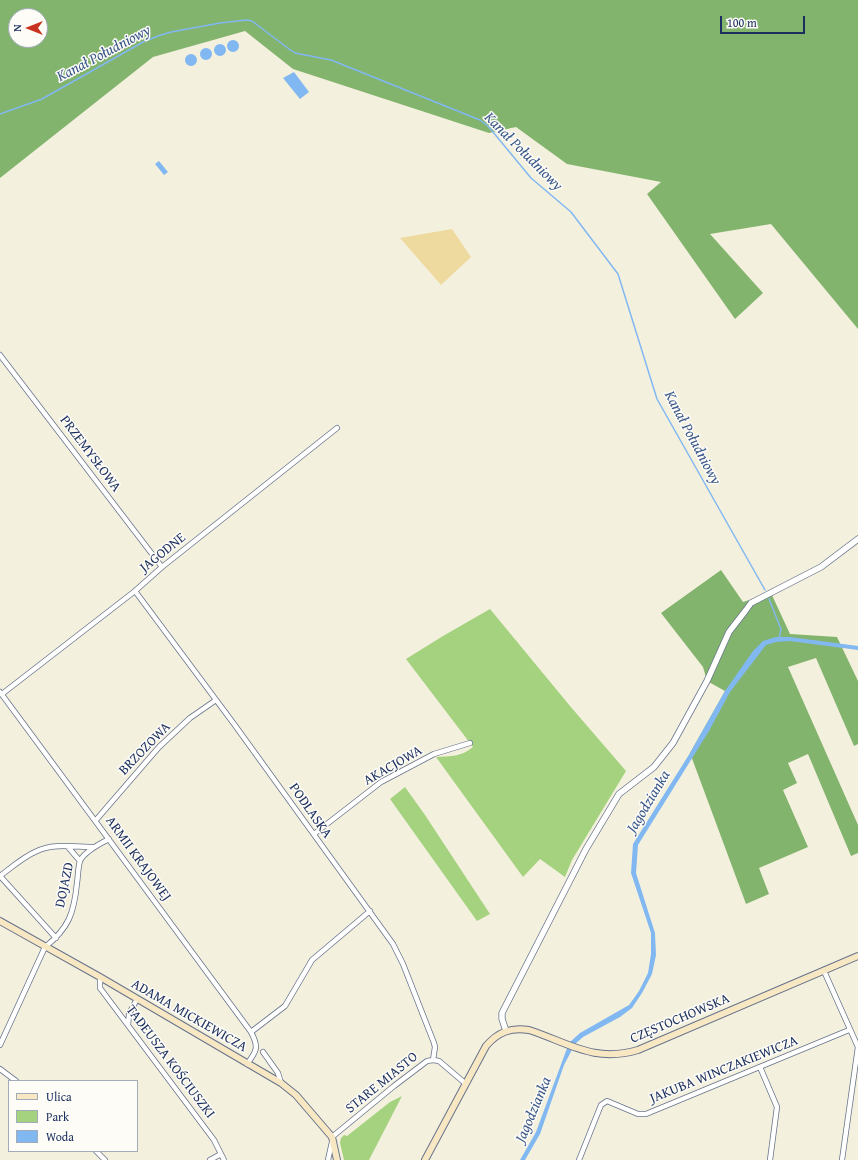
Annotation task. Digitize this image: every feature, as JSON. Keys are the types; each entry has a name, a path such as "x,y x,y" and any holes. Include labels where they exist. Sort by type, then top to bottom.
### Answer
{"main road":[{"name":"ADAMA MICKIEWICZA","path":"0,921 100,977 281,1083 296,1095 332,1138 337,1160"},
{"name":"CZĘSTOCHOWSKA","path":"506,1031 521,1029 529,1030 581,1050 607,1055 620,1055 638,1050 858,956"},
{"path":"424,1160 486,1046 496,1036 506,1031"}],"street":[{"name":"PRZEMYSŁOWA","path":"0,356 162,567"},
{"name":"JAGODNE","path":"1,693 135,591 162,567 337,428"},
{"path":"506,1031 502,1019 502,1012 586,849 618,794 654,767 673,743 708,681 729,632 751,604 821,567 858,538"},
{"name":"PODLASKA","path":"135,591 393,944 403,964 434,1043 435,1047 433,1060"},
{"name":"ARMII KRAJOWEJ","path":"1,693 251,1032 256,1041 256,1049 247,1064"},
{"name":"BRZOZOWA","path":"96,820 159,747 190,718 216,700"},
{"name":"AKACJOWA","path":"314,834 381,782 434,754 470,743"},
{"name":"DOJAZD","path":"45,947 64,929 75,906 80,861 93,848 109,839"},
{"name":"DOJAZD","path":"0,876 23,858 38,850 58,846 93,848"},
{"path":"68,847 80,861"},
{"path":"0,876 56,938"},
{"path":"251,1032 285,1006 312,960 370,911"},
{"path":"0,1045 45,947"},
{"path":"824,971 849,1030 858,1047 842,1160"},
{"name":"TADEUSZA KOŚCIUSZKI","path":"100,977 100,988 214,1140 224,1160"},
{"path":"128,1025 129,1014 137,999"},
{"name":"JAKUBA WINCZAKIEWICZA","path":"579,1160 601,1105 607,1101 638,1114 646,1114 849,1030"},
{"path":"263,1052 278,1073 281,1083"},
{"name":"STARE MIASTO","path":"332,1138 425,1062 433,1060 442,1063 466,1084"},
{"path":"760,1067 777,1107 770,1160"},
{"path":"0,1070 15,1080"},
{"path":"328,1160 332,1138"},
{"path":"97,1152 106,1160"},
{"path":"210,1160 220,1154"}],"green space":[{"path":"0,0 858,0 858,329 771,224 710,234 763,293 735,319 647,194 661,182 567,164 516,127 489,133 293,69 245,31 153,57 0,178"},
{"path":"721,570 743,602 771,593 790,634 837,637 858,681 858,744 854,746 816,658 788,667 858,825 858,853 851,856 808,754 788,763 797,783 783,790 808,847 759,868 769,894 746,904 690,753 725,691 707,681 703,667 661,613"},
{"path":"490,609 626,771 572,860 565,877 540,859 523,877 436,757 464,753 473,747 406,659"},
{"path":"405,787 490,914 477,921 390,799"},
{"path":"402,1096 369,1160 344,1160 340,1143 341,1138 344,1135 347,1136 390,1102"}],"sand":[{"path":"452,229 471,257 441,285 400,238"}],"water":[{"path":"235,40 238,41 238,51 231,52 228,51 227,44 228,41"},
{"path":"218,44 222,44 226,50 222,56 218,56 214,52 214,48"},
{"path":"208,48 211,49 211,59 204,60 201,59 200,52 201,49"},
{"path":"193,54 196,55 196,65 189,66 186,65 185,58 186,55"},
{"path":"294,72 309,92 300,99 283,78"},
{"path":"159,161 168,172 164,175 155,164"},
{"path":"776,637 790,637 858,646 858,650 790,641 776,642 766,645 730,692 709,731 638,845 636,873 655,933 656,955 652,974 632,1008 620,1017 583,1037 575,1044 564,1065 540,1134 525,1160 520,1160 536,1132 570,1042 580,1033 629,1005 639,991 648,973 651,954 651,933 631,873 633,844 690,753 725,691 753,651 763,641"}],"waterway":[{"name":"Kanał Południowy","path":"0,114 42,99 143,42 158,36 171,32 220,23 246,20 252,21 295,53 331,60 480,120 488,126 531,178 571,212 618,274 657,399 765,590"},
{"name":"Kanał Południowy","path":"769,599 781,629 779,639"}],"water label":[{"name":"Jagodzianka","path":"649,802"},
{"name":"Jagodzianka","path":"534,1110"}]}
